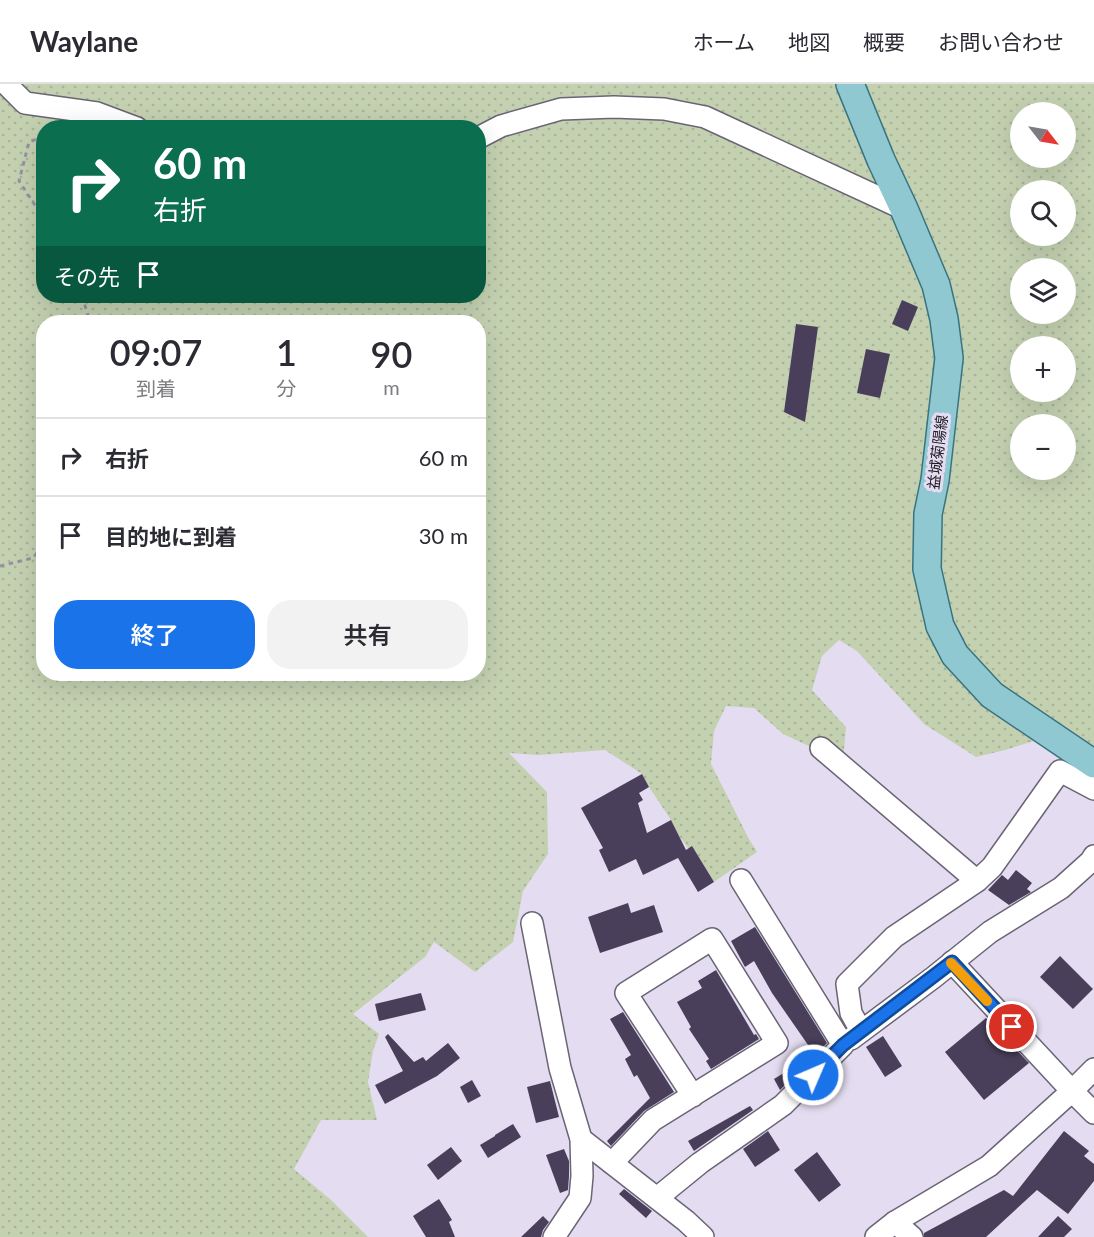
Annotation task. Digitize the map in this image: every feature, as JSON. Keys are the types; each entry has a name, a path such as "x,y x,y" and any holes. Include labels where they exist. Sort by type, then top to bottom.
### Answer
{"main road":[{"name":"益城菊陽線","path":"850,84 880,160 904,209 936,285 944,319 949,358 935,480 928,514 927,569 940,626 955,656 992,695 1094,764"}],"street":[{"path":"6,84 25,103 97,113 116,120"},
{"path":"486,134 501,126 561,109 614,107 664,109 705,117 904,209"},
{"path":"821,748 977,881"},
{"path":"861,1031 851,1013 847,984 894,937 977,881 992,867 1060,771 1094,789"},
{"path":"657,1198 700,1163 783,1105 843,1045 990,932 1061,888 1094,856"},
{"path":"741,880 843,1045"},
{"path":"532,923 560,1068 581,1139 580,1198 554,1237"},
{"path":"612,1163 653,1120 693,1096 777,1042 712,939 626,993 693,1096"},
{"path":"952,962 1094,1113"},
{"path":"876,1237 895,1222 989,1167 1094,1069"},
{"path":"581,1139 686,1221 703,1237"},
{"path":"895,1222 912,1237"}],"path":[{"path":"36,138 29,141 19,181 36,207"},
{"path":"0,566 33,558 36,554"}],"green space":[{"path":"0,84 1094,84 1094,764 1050,736 976,757 924,724 857,651 839,640 822,656 812,690 846,727 843,762 783,734 754,708 726,706 714,731 711,764 757,852 714,882 679,836 642,774 605,750 539,755 509,753 547,792 548,854 523,891 513,942 475,972 434,942 425,957 353,1014 379,1034 373,1051 368,1082 377,1120 321,1120 294,1169 331,1200 368,1237 0,1237"}],"building":[{"path":"902,300 918,307 908,331 892,324"},
{"path":"796,324 818,327 805,422 784,412"},
{"path":"866,349 890,354 880,398 857,393"},
{"path":"642,774 649,787 639,793 643,800 638,803 647,833 671,820 686,850 692,846 714,882 698,892 678,858 643,875 636,859 609,872 599,850 603,848 581,808"},
{"path":"1016,870 1032,883 1027,889 1031,892 1009,905 988,890 1002,875 1008,880"},
{"path":"628,903 631,913 654,905 663,932 600,953 588,917"},
{"path":"755,927 827,1043 815,1055 772,993 754,961 745,967 731,941"},
{"path":"1060,956 1093,989 1073,1009 1040,977"},
{"path":"716,970 754,1035 756,1034 759,1039 711,1069 706,1061 709,1059 689,1029 691,1027 677,1002 702,988 698,981"},
{"path":"421,993 426,1010 379,1021 375,1004"},
{"path":"623,1012 674,1092 644,1111 611,1146 607,1141 650,1098 637,1075 634,1077 625,1059 631,1055 610,1019"},
{"path":"986,1018 1029,1063 984,1100 945,1052"},
{"path":"388,1034 414,1062 423,1057 426,1061 448,1043 460,1058 437,1076 385,1104 375,1085 403,1071 385,1037"},
{"path":"883,1036 902,1066 885,1077 866,1047"},
{"path":"800,1063 802,1068 780,1090 774,1079"},
{"path":"472,1080 481,1096 468,1103 460,1087"},
{"path":"550,1081 559,1117 536,1123 527,1087"},
{"path":"750,1106 753,1110 694,1151 688,1141"},
{"path":"513,1124 521,1137 488,1158 480,1145"},
{"path":"768,1131 780,1150 755,1167 743,1149"},
{"path":"1064,1131 1089,1151 1084,1156 1094,1164 1094,1181 1068,1214 1037,1190 986,1237 924,1237 924,1233 1004,1190 1013,1196"},
{"path":"451,1147 462,1161 438,1180 427,1165"},
{"path":"564,1149 569,1161 568,1190 560,1193 546,1155"},
{"path":"817,1152 841,1185 819,1202 794,1170"},
{"path":"624,1189 652,1211 646,1218 619,1194"},
{"path":"439,1199 452,1220 449,1222 455,1237 426,1237 413,1216"},
{"path":"543,1216 549,1222 541,1237 521,1237"},
{"path":"1058,1216 1072,1229 1064,1237 1038,1237"}],"slow traffic":[{"path":"951,963 987,1001"}],"route":[{"path":"813,1075 843,1045 952,962 1012,1027"}]}
